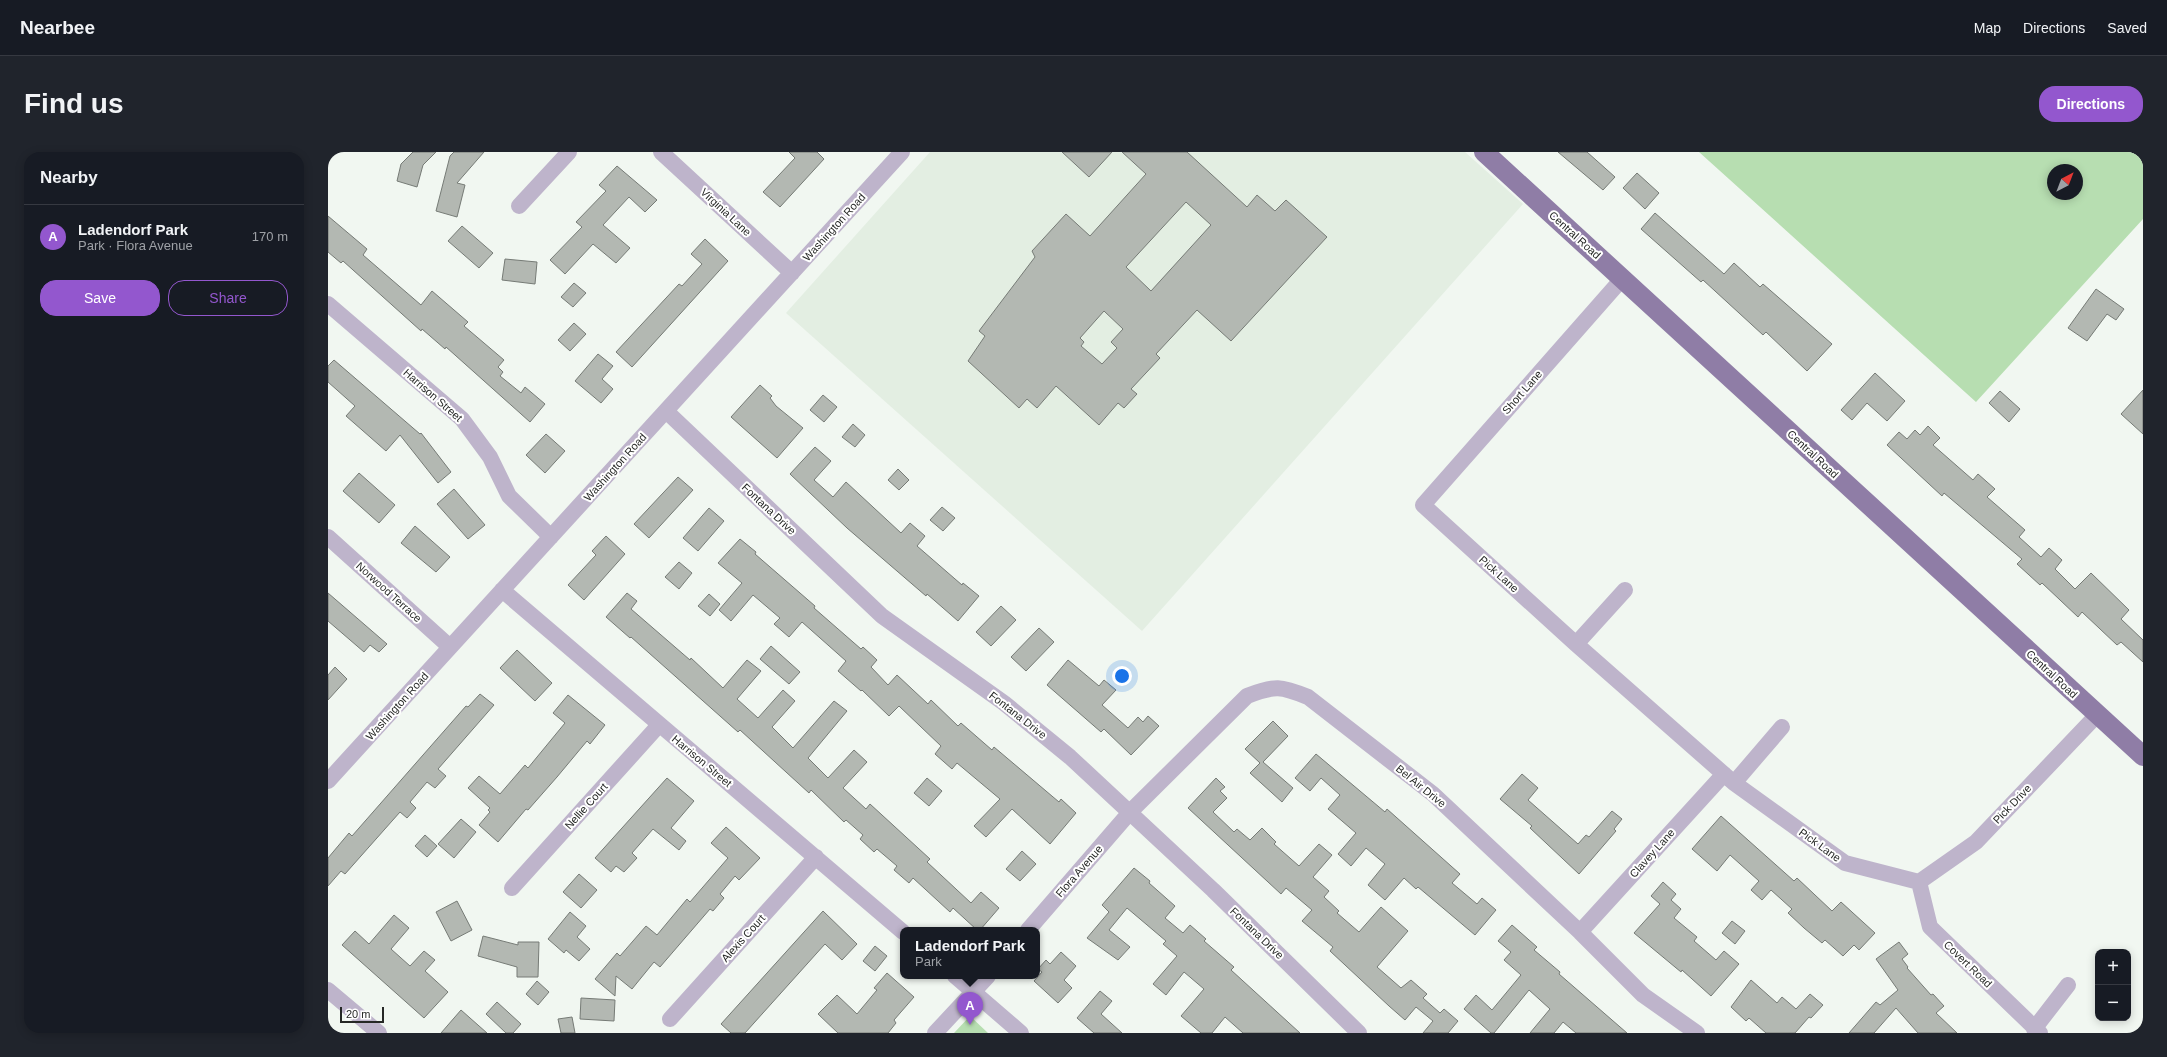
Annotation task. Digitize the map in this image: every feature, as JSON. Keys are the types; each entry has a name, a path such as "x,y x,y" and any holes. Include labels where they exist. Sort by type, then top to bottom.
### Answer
{"main road":[{"name":"Central Road","path":"1484,152 2143,756"}],"street":[{"path":"519,206 569,152"},
{"name":"Virginia Lane","path":"661,152 792,273"},
{"name":"Washington Road","path":"328,781 902,152"},
{"name":"Short Lane","path":"1422,505 1622,279"},
{"name":"Harrison Street","path":"328,304 462,419 490,457 509,496 551,537"},
{"name":"Fontana Drive","path":"666,411 882,616 1004,703 1070,757 1131,811 1359,1033"},
{"name":"Pick Lane","path":"1422,505 1576,644 1729,778 1845,863 1918,882"},
{"name":"Norwood Terrace","path":"328,537 450,647"},
{"name":"Harrison Street","path":"502,590 900,929"},
{"path":"1576,644 1625,590"},
{"name":"Bel Air Drive","path":"1131,811 1247,696 1268,688 1290,690 1308,697 1433,794 1580,932 1643,995 1697,1033"},
{"name":"Pick Drive","path":"1918,882 1976,842 2097,715"},
{"name":"Nellie Court","path":"512,888 659,725"},
{"path":"1729,778 1782,727"},
{"name":"Clavey Lane","path":"1580,932 1729,778"},
{"name":"Flora Avenue","path":"1031,927 1131,811"},
{"name":"Alexis Court","path":"670,1019 816,857"},
{"name":"Covert Road","path":"1918,882 1930,928 2037,1031"},
{"path":"959,979 1020,1033"},
{"path":"935,1033 985,979"},
{"path":"2037,1031 2068,985"},
{"path":"328,990 379,1033"}],"shaded area":[{"path":"930,152 1465,152 1523,204 1142,631 786,313"}],"green space":[{"path":"1699,152 2143,152 2143,219 1976,402"},
{"path":"970,1016 988,1033 954,1033"}],"building":[{"path":"413,152 436,152 423,165 417,187 397,181 401,164"},
{"path":"454,152 484,152 457,183 465,185 457,217 436,211 450,156"},
{"path":"789,152 817,152 824,159 780,207 763,192 795,158"},
{"path":"1062,152 1112,152 1089,177"},
{"path":"1122,152 1187,152 1247,207 1257,195 1275,211 1286,200 1327,237 1231,341 1197,310 1156,354 1160,358 1131,389 1137,394 1124,408 1118,403 1099,425 1056,386 1037,408 1027,399 1019,408 968,361 985,336 979,331 1035,257 1032,251 1066,214 1090,236 1146,174","holes":["1186,202 1211,225 1151,291 1126,267","1104,311 1123,329 1111,342 1117,348 1102,364 1081,346 1084,342 1080,338"]},
{"path":"1558,152 1587,152 1615,177 1603,190"},
{"path":"617,166 657,200 645,212 629,197 603,225 630,248 616,263 593,244 565,274 550,260 582,227 576,222 606,191 599,185"},
{"path":"1637,173 1659,193 1645,209 1623,188"},
{"path":"1655,213 1724,274 1734,263 1760,287 1763,284 1832,344 1807,371 1766,332 1763,335 1703,280 1701,282 1641,229"},
{"path":"328,216 367,249 363,255 421,305 432,291 468,322 464,326 504,360 498,367 503,372 500,376 521,393 525,387 545,404 530,422 446,347 445,349 422,329 421,331 343,261 341,263 328,252"},
{"path":"462,226 493,253 479,268 448,241"},
{"path":"705,239 728,261 632,367 616,352 679,284 682,286 702,264 691,254"},
{"path":"505,259 537,262 535,284 502,280"},
{"path":"574,283 586,293 573,307 561,297"},
{"path":"2096,289 2124,309 2116,320 2107,314 2087,341 2068,328"},
{"path":"574,323 586,334 570,351 558,340"},
{"path":"598,354 613,366 602,379 613,389 601,403 575,381"},
{"path":"334,360 420,434 421,433 451,472 438,483 400,435 386,451 346,416 355,406 328,382 328,366"},
{"path":"1875,373 1905,401 1887,421 1867,403 1852,420 1841,410"},
{"path":"760,385 772,396 770,398 776,406 803,428 777,458 731,417"},
{"path":"2143,390 2143,434 2121,414"},
{"path":"2000,391 2020,409 2009,422 1989,403"},
{"path":"823,395 837,407 824,422 810,410"},
{"path":"853,424 865,435 855,447 842,437"},
{"path":"1928,426 1940,438 1933,445 1973,480 1978,474 1995,489 1987,497 2025,530 2019,537 2041,557 2049,548 2062,560 2055,569 2075,589 2091,573 2129,610 2121,619 2143,640 2143,662 2121,642 2117,645 2082,612 2078,617 2042,583 2040,585 2017,564 2022,559 1944,493 1942,496 1887,445 1899,432 1907,439 1915,430 1920,435"},
{"path":"546,434 565,451 545,473 526,455"},
{"path":"815,447 831,461 814,480 833,497 846,482 901,533 910,523 925,536 917,546 962,585 963,583 979,596 958,621 927,594 926,596 847,528 790,474"},
{"path":"898,469 909,480 899,490 888,480"},
{"path":"359,473 395,505 379,523 343,491"},
{"path":"678,477 693,490 649,538 634,524"},
{"path":"454,489 485,525 468,539 437,504"},
{"path":"942,507 955,518 943,531 930,520"},
{"path":"709,508 724,521 698,551 683,538"},
{"path":"415,526 450,557 436,572 401,543"},
{"path":"606,536 625,554 584,600 568,585 596,555 592,551"},
{"path":"740,539 815,606 814,608 861,649 863,647 877,660 871,667 888,685 897,675 928,704 931,700 958,726 961,723 992,750 994,747 1059,802 1061,799 1076,813 1050,844 1012,809 986,837 974,826 1000,799 957,763 952,769 935,754 941,746 899,706 889,716 862,690 861,691 838,671 846,661 802,622 789,637 774,624 780,618 753,595 731,621 719,610 742,583 718,563"},
{"path":"679,562 692,573 679,589 665,577"},
{"path":"328,593 387,644 379,652 370,645 364,652 328,621"},
{"path":"627,593 637,601 631,609 690,660 691,658 723,688 747,660 761,671 737,699 758,718 783,690 795,701 772,727 793,748 834,701 847,711 808,758 828,778 854,750 867,762 843,788 866,809 870,804 930,859 927,862 971,903 981,892 999,908 983,927 974,927 953,908 950,912 913,878 909,883 894,870 897,866 877,849 874,852 860,839 863,835 846,820 844,822 811,790 809,793 740,730 738,732 631,637 630,638 606,617"},
{"path":"709,594 720,604 710,616 698,606"},
{"path":"1001,606 1016,620 991,646 976,632"},
{"path":"1039,628 1054,642 1026,671 1011,657"},
{"path":"771,646 800,672 789,684 760,659"},
{"path":"517,650 552,683 535,701 500,668"},
{"path":"1068,660 1099,686 1104,680 1116,690 1102,705 1128,728 1138,717 1143,722 1148,716 1159,726 1131,755 1104,729 1101,732 1047,685"},
{"path":"335,667 347,679 328,700 328,675"},
{"path":"480,694 494,705 438,769 446,776 435,788 427,782 410,802 416,808 407,818 400,812 345,874 341,871 328,886 328,858 349,833 352,836 466,706 468,707"},
{"path":"568,695 605,725 590,744 587,741 528,810 526,809 498,842 479,825 490,812 488,810 490,808 468,788 479,776 500,794 525,765 528,768 565,723 553,713"},
{"path":"1273,721 1288,736 1263,762 1293,788 1282,802 1250,773 1260,763 1245,749"},
{"path":"1316,754 1385,812 1387,809 1460,874 1452,883 1477,904 1482,898 1496,910 1475,935 1418,887 1416,889 1404,878 1385,900 1368,885 1385,864 1366,848 1351,866 1338,854 1356,833 1328,809 1340,795 1321,778 1310,791 1295,778"},
{"path":"1522,774 1538,788 1528,800 1578,844 1586,835 1589,837 1612,811 1622,819 1614,829 1616,831 1579,874 1530,828 1532,826 1500,799"},
{"path":"667,778 694,801 671,828 686,841 679,850 653,829 632,853 637,858 624,872 616,866 611,872 595,858"},
{"path":"927,778 942,791 929,806 914,793"},
{"path":"1216,778 1225,787 1220,791 1227,798 1213,812 1234,832 1237,829 1250,840 1262,828 1276,842 1274,844 1299,866 1319,844 1332,855 1313,877 1329,891 1324,897 1339,911 1337,913 1359,932 1381,907 1408,931 1377,967 1401,988 1411,980 1427,994 1423,998 1440,1013 1444,1009 1458,1021 1448,1033 1423,1033 1433,1021 1416,1007 1405,1020 1330,951 1333,947 1302,921 1312,910 1286,888 1281,894 1188,808"},
{"path":"1721,816 1794,881 1797,878 1832,911 1841,902 1875,933 1859,950 1854,945 1843,956 1825,940 1822,943 1804,928 1788,913 1792,909 1771,890 1762,900 1751,890 1759,881 1730,855 1717,871 1692,849"},
{"path":"461,819 476,832 454,858 438,844"},
{"path":"726,827 760,858 739,880 735,876 720,894 724,898 713,911 710,909 660,967 654,962 632,989 616,976 615,996 595,979 617,953 620,956 646,926 657,935 687,899 690,902 728,858 711,843"},
{"path":"425,835 437,846 427,857 415,846"},
{"path":"1022,851 1036,864 1020,881 1006,869"},
{"path":"1134,868 1150,881 1149,883 1175,906 1165,918 1183,933 1190,925 1206,939 1204,941 1234,967 1231,970 1300,1033 1243,1033 1225,1017 1212,1033 1201,1033 1181,1016 1204,989 1184,972 1166,995 1153,984 1177,956 1163,944 1166,941 1127,908 1109,930 1130,947 1118,960 1087,938 1109,912 1102,905"},
{"path":"579,874 597,890 581,908 563,892"},
{"path":"1663,882 1676,894 1671,900 1681,909 1674,918 1697,937 1694,941 1716,960 1724,951 1739,964 1711,996 1682,970 1681,972 1634,933 1660,904 1651,896"},
{"path":"457,901 472,930 451,941 436,912"},
{"path":"823,911 857,944 842,960 825,944 745,1033 731,1033 721,1024"},
{"path":"570,912 586,926 577,937 590,949 579,961 566,950 564,953 548,939"},
{"path":"394,915 409,928 391,949 410,966 424,951 435,960 425,971 448,992 424,1018 342,945 355,931 369,944"},
{"path":"1732,921 1745,931 1735,944 1722,933"},
{"path":"1512,925 1537,947 1534,950 1560,972 1559,974 1627,1033 1576,1033 1563,1022 1554,1033 1530,1033 1550,1009 1529,990 1494,1033 1491,1033 1464,1009 1476,995 1492,1010 1521,975 1504,960 1511,952 1498,941"},
{"path":"483,936 518,945 518,942 539,942 538,977 517,977 517,967 478,956"},
{"path":"1899,942 1908,954 1902,959 1908,967 1907,968 1931,995 1933,994 1944,1006 1936,1013 1957,1033 1918,1033 1896,1008 1874,1033 1849,1033 1876,1002 1880,1005 1898,990 1876,959"},
{"path":"875,946 887,956 875,971 863,961"},
{"path":"1061,952 1076,966 1064,980 1072,988 1058,1003 1034,981 1036,979 1040,979 1040,974 1042,972 1040,970 1040,967 1046,960 1050,964"},
{"path":"887,973 914,997 894,1020 896,1023 888,1033 838,1033 818,1014 837,995 857,1014 877,990 874,988"},
{"path":"1751,980 1777,1003 1782,997 1796,1009 1810,994 1823,1005 1811,1018 1809,1017 1795,1033 1766,1033 1749,1018 1746,1021 1731,1007"},
{"path":"537,981 549,992 538,1005 526,994"},
{"path":"1100,991 1112,1001 1101,1014 1122,1033 1094,1033 1077,1018"},
{"path":"581,998 615,1000 614,1021 580,1019"},
{"path":"497,1002 521,1024 513,1033 506,1033 486,1014"},
{"path":"461,1010 487,1033 441,1033"},
{"path":"572,1017 575,1033 561,1033 558,1019"}],"place":[{"name":"Ladendorf Park","path":"970,1025"}]}
